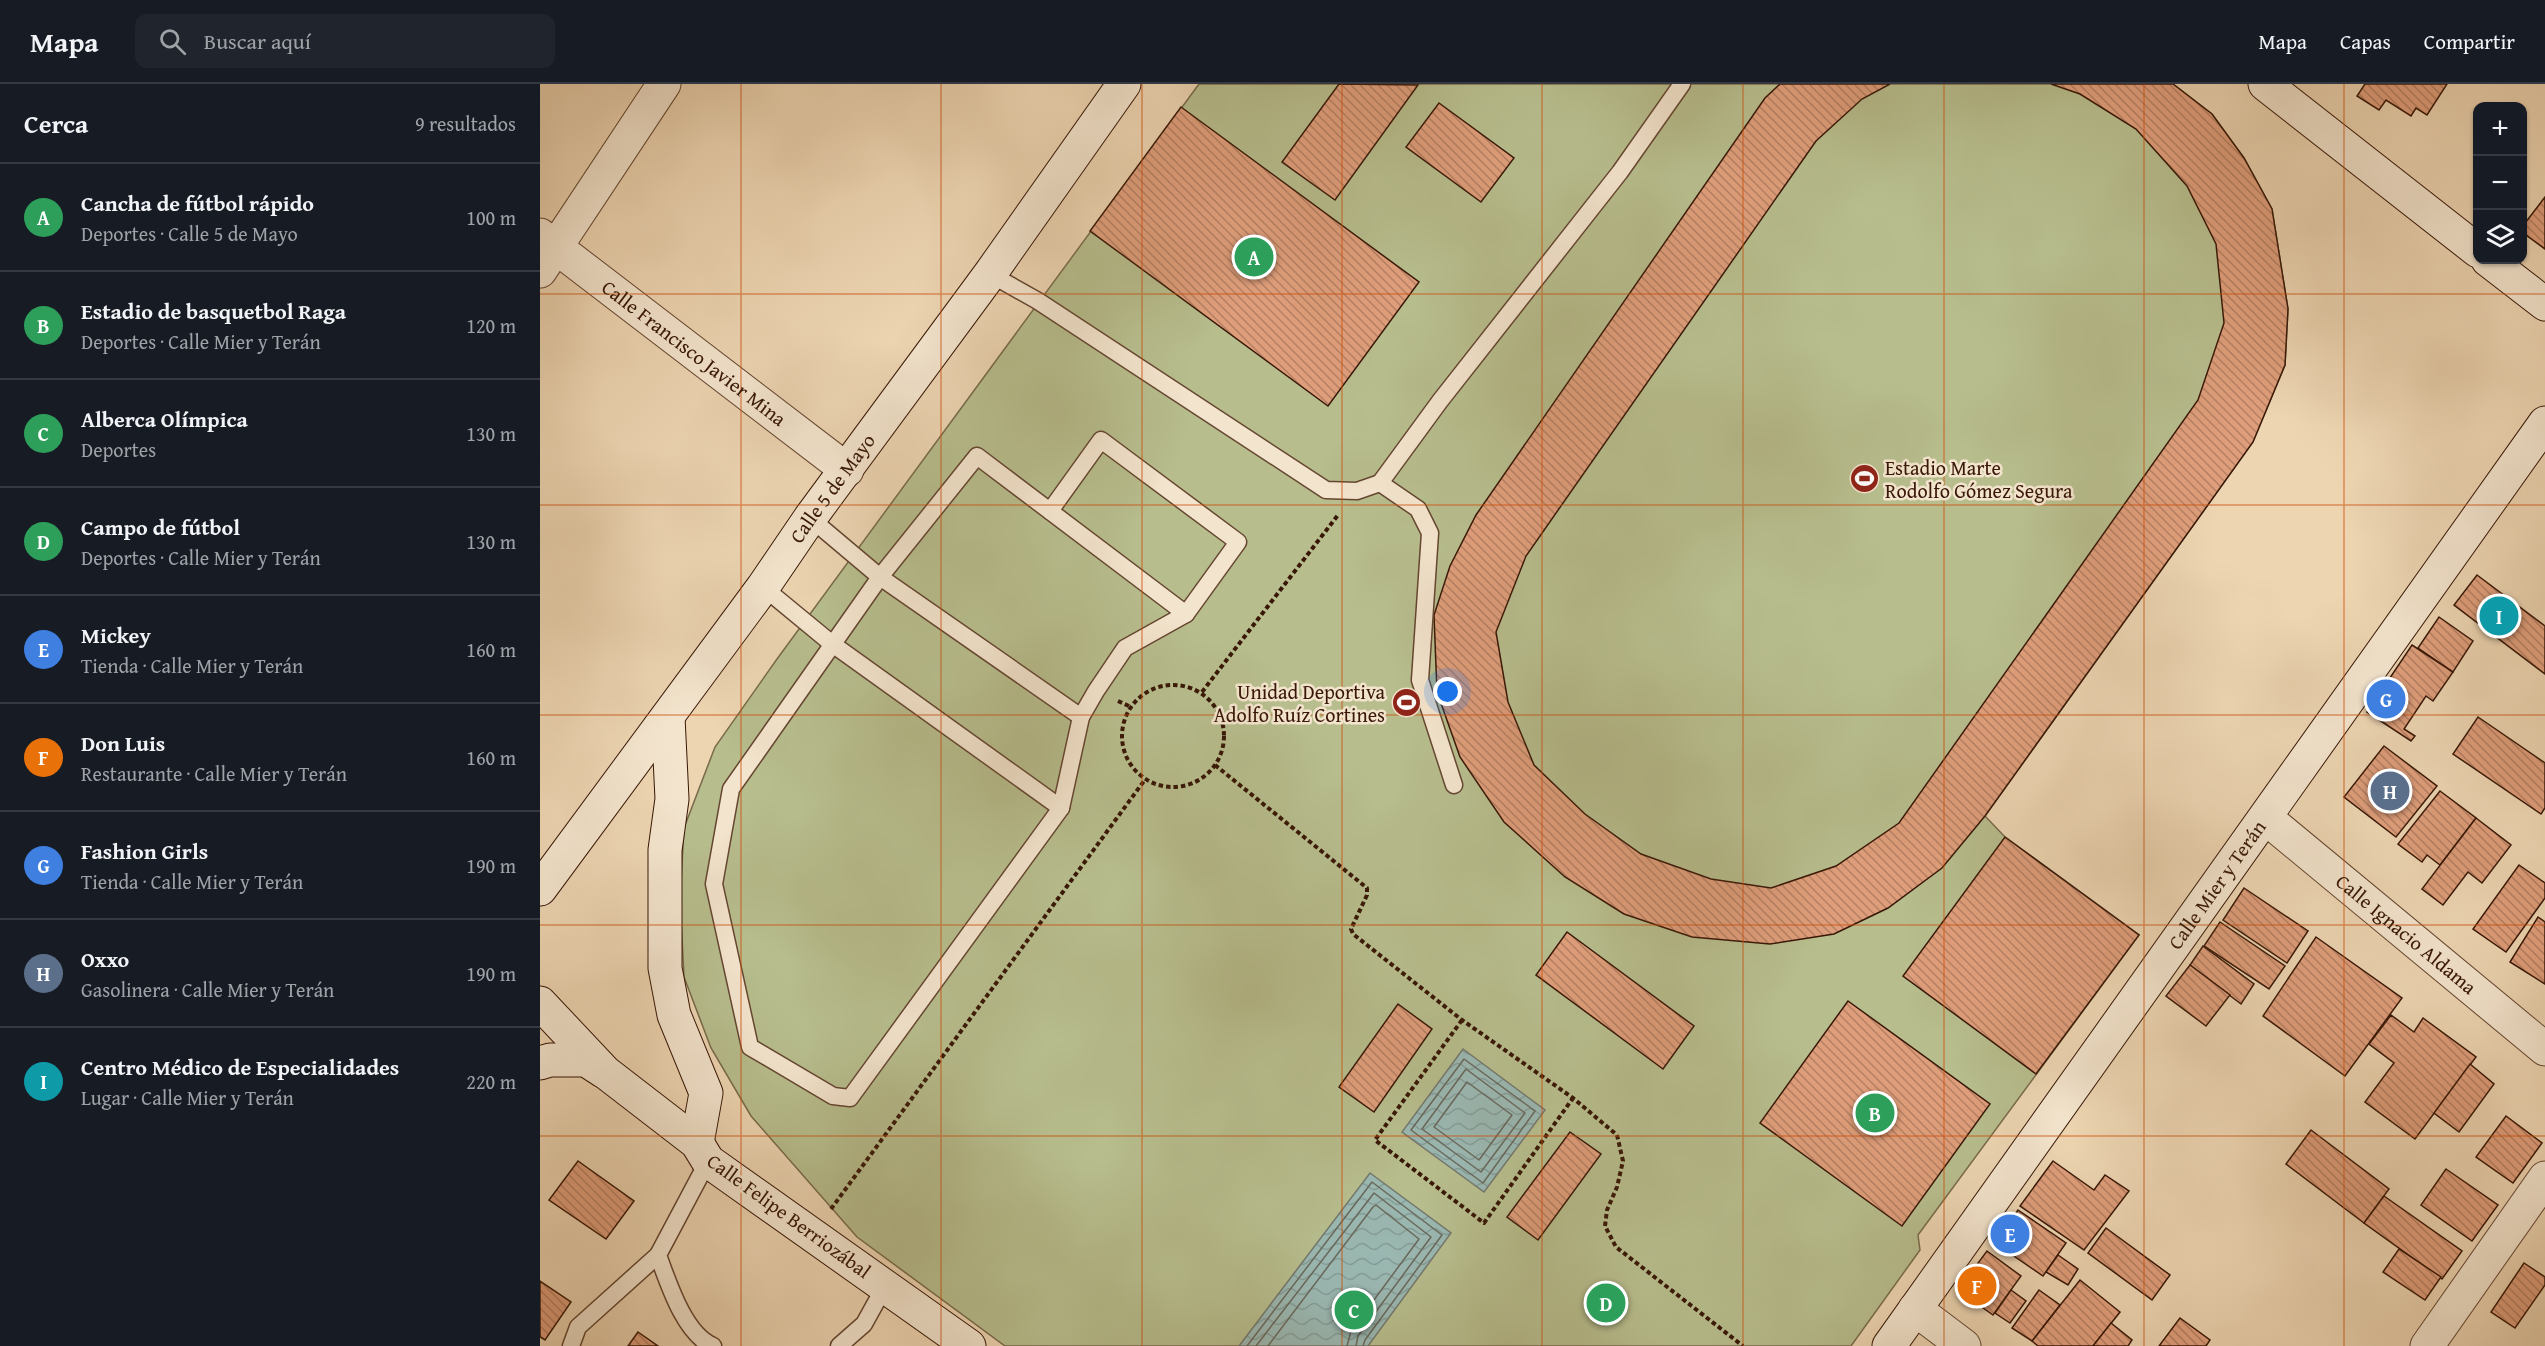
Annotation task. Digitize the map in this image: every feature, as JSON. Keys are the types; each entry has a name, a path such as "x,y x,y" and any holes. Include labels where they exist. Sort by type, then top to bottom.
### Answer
{"main road":[{"path":"546,251 664,84"},
{"name":"Calle 5 de Mayo","path":"540,889 763,587 810,518 848,470 1124,84"},
{"path":"2265,84 2473,247"},
{"name":"Calle Francisco Javier Mina","path":"546,251 848,470"},
{"path":"2493,264 2545,304"},
{"name":"Calle Mier y Terán","path":"1889,1346 2545,423"},
{"path":"668,717 672,799 665,850 665,968 674,1015 706,1093 702,1152"},
{"name":"Calle Ignacio Aldama","path":"2266,818 2332,856 2545,1049"},
{"name":"Calle Felipe Berriozábal","path":"540,1003 605,1072 702,1152 969,1346"},
{"path":"540,1063 550,1060 586,1060 605,1072"},
{"path":"2427,1346 2545,1178"},
{"path":"1915,1309 1964,1346"}],"lane":[{"path":"990,274 1038,301 1326,490 1356,491 1380,483 1440,401 1620,172 1682,84"},
{"path":"1050,510 1101,440 1238,542 1186,614 1125,648 1081,717 1061,808 850,1098 833,1096 750,1047 714,884 731,789 831,643 880,577 977,456 1186,614"},
{"path":"1380,483 1418,509 1430,534 1420,680 1454,786"},
{"path":"810,518 880,577 1081,717"},
{"path":"763,587 831,643 1061,808"},
{"path":"571,1346 578,1327 658,1255 702,1152"},
{"path":"658,1255 676,1306 705,1343 713,1346"},
{"path":"839,1346 864,1323 885,1286"}],"path":[{"path":"1202,692 1356,491"},
{"path":"1170,683 1202,692 1223,718 1224,750 1215,765 1206,778 1176,789 1144,781 1123,755 1122,722 1139,695 1170,683"},
{"path":"1215,765 1367,888 1367,895 1351,929 1353,934 1462,1020 1573,1098 1617,1135 1623,1161 1617,1187 1607,1210 1605,1226 1616,1246 1743,1346"},
{"path":"813,1234 1144,781"},
{"path":"1462,1020 1376,1140 1484,1223 1573,1098"}],"green space":[{"name":"Unidad Deportiva Adolfo Ruíz Cortines","path":"1199,84 2173,84 2212,114 2244,158 2272,209 2288,309 2285,365 2253,442 1985,816 2005,837 2139,935 1918,1235 1920,1250 1851,1346 1005,1346 857,1237 751,1116 711,1048 684,977 680,900 684,828 715,747 777,659"}],"water":[{"path":"1463,1049 1545,1110 1484,1192 1402,1132"},
{"path":"1370,1173 1451,1233 1368,1346 1239,1346"}],"building":[{"path":"1339,84 1418,85 1335,200 1282,162"},
{"path":"1780,84 1890,84 1862,99 1816,141 1526,556 1496,632 1508,702 1534,765 1585,814 1641,854 1711,879 1771,888 1836,866 1899,823 2198,400 2224,323 2216,244 2187,186 2136,129 2080,94 2051,84 2173,84 2212,114 2244,158 2272,209 2288,309 2285,365 2253,442 1985,816 1942,868 1888,908 1834,934 1770,944 1692,937 1624,914 1565,877 1504,822 1460,757 1437,692 1434,615 1450,566 1476,515 1765,98"},
{"path":"2365,84 2447,84 2427,115 2416,108 2411,116 2386,100 2379,110 2357,96"},
{"path":"1439,103 1514,158 1481,202 1406,147"},
{"path":"1181,107 1419,282 1328,406 1090,231"},
{"path":"2545,197 2545,249 2527,236 2527,220"},
{"path":"2477,575 2545,626 2545,674 2454,605"},
{"path":"2439,617 2473,641 2453,672 2418,648"},
{"path":"2412,645 2453,672 2433,701 2426,696 2404,729 2415,736 2411,741 2367,712"},
{"path":"2478,717 2545,763 2545,808 2541,814 2453,754"},
{"path":"2384,746 2437,786 2396,837 2344,797"},
{"path":"2440,791 2476,818 2440,865 2427,855 2422,862 2398,844"},
{"path":"2476,818 2511,845 2482,883 2468,872 2443,905 2422,889"},
{"path":"2005,837 2139,935 2036,1074 1903,976"},
{"path":"2519,865 2545,883 2545,898 2506,952 2473,929"},
{"path":"2244,888 2308,931 2287,963 2223,920"},
{"path":"2538,917 2545,922 2545,984 2510,962"},
{"path":"2220,922 2285,966 2269,989 2204,946"},
{"path":"1567,932 1694,1026 1663,1069 1536,975"},
{"path":"2316,937 2402,998 2345,1076 2263,1016"},
{"path":"2203,946 2254,984 2241,1004 2190,965"},
{"path":"2190,965 2230,995 2206,1026 2166,996"},
{"path":"1848,1001 1990,1104 1902,1226 1760,1123"},
{"path":"1398,1004 1432,1029 1374,1112 1339,1087"},
{"path":"2391,1015 2414,1032 2423,1018 2476,1057 2415,1139 2365,1102 2394,1063 2369,1044"},
{"path":"2470,1064 2494,1084 2459,1132 2434,1113"},
{"path":"2506,1116 2542,1143 2513,1183 2476,1157"},
{"path":"2311,1130 2389,1189 2364,1223 2286,1164"},
{"path":"1570,1132 1601,1154 1538,1240 1507,1217"},
{"path":"578,1161 634,1201 606,1239 549,1200"},
{"path":"2053,1161 2094,1190 2105,1175 2129,1191 2084,1250 2020,1206"},
{"path":"2446,1169 2498,1205 2472,1241 2421,1205"},
{"path":"2384,1196 2462,1251 2442,1279 2364,1223"},
{"path":"2018,1210 2066,1243 2043,1276 1995,1243"},
{"path":"2106,1228 2170,1275 2152,1300 2088,1253"},
{"path":"2399,1249 2441,1277 2425,1300 2383,1272"},
{"path":"1987,1251 2021,1276 1993,1315 1958,1290"},
{"path":"2058,1255 2078,1269 2068,1285 2046,1272"},
{"path":"2524,1263 2545,1277 2545,1285 2515,1328 2491,1312"},
{"path":"2080,1280 2120,1312 2093,1346 2038,1346 2032,1341"},
{"path":"540,1281 571,1302 545,1340 540,1337"},
{"path":"2011,1290 2026,1301 2010,1323 1995,1313"},
{"path":"2039,1290 2060,1305 2032,1341 2012,1328"},
{"path":"2180,1318 2210,1340 2206,1346 2159,1346"},
{"path":"2111,1323 2132,1340 2128,1346 2093,1346"},
{"path":"638,1332 658,1346 628,1346"}],"place":[{"name":"Cancha de fútbol rápido","path":"1254,257"},
{"name":"Estadio Marte Rodolfo Gómez Segura","path":"1864,479"},
{"name":"Centro Médico de Especialidades","path":"2499,616"},
{"name":"Fashion Girls","path":"2386,699"},
{"name":"Unidad Deportiva Adolfo Ruíz Cortines","path":"1406,703"},
{"name":"Oxxo","path":"2390,791"},
{"name":"Estadio de basquetbol Raga","path":"1875,1113"},
{"name":"Mickey","path":"2010,1234"},
{"name":"Don Luis","path":"1977,1286"},
{"name":"Campo de fútbol","path":"1606,1303"},
{"name":"Alberca Olímpica","path":"1354,1310"}]}
